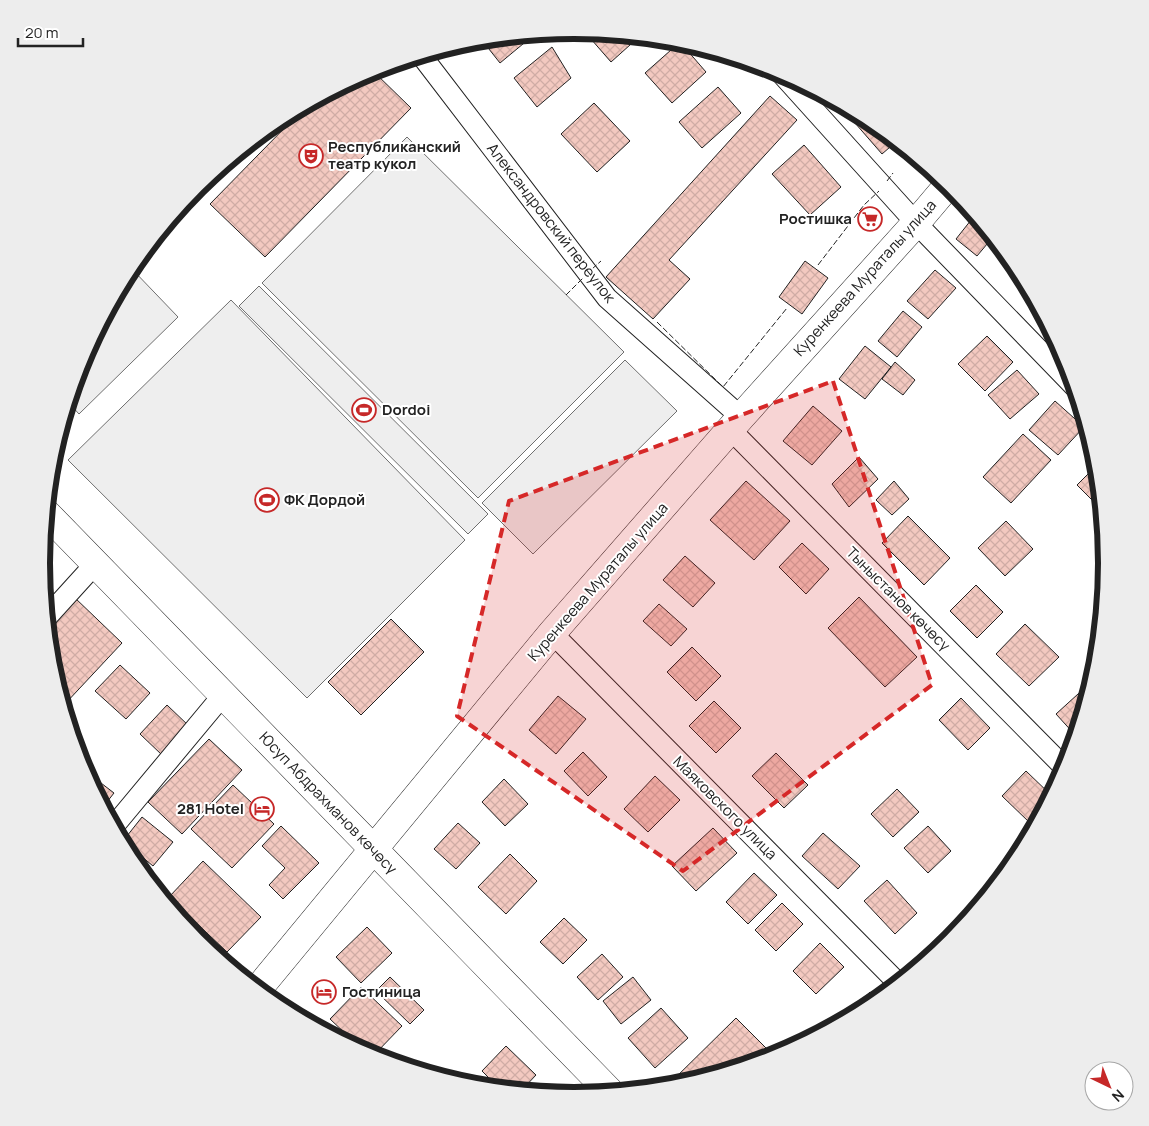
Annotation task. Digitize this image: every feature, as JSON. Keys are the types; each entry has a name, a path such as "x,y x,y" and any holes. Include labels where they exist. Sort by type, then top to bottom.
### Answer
{"street":[{"name":"Александровский переулок","path":"426,61 607,298 736,423"},
{"path":"794,87 916,223 1064,376"},
{"name":"Куренкеева Мураталы улица","path":"262,984 552,633 943,191"},
{"name":"Тыныстанов көчөсү","path":"736,423 1060,762"},
{"name":"Юсуп Абдрахманов көчөсү","path":"52,519 604,1086"},
{"path":"53,611 96,563"},
{"name":"Маяковского улица","path":"552,633 893,979"},
{"path":"118,821 223,695"}],"highlighted area":[{"path":"833,381 932,685 683,871 457,716 509,501"}],"shaded area":[{"path":"407,137 624,352 478,498 262,283"},
{"path":"137,275 178,317 79,414 74,408 90,362 120,301"},
{"name":"Dordoi","path":"259,286 488,514 468,534 239,306"},
{"name":"ФК Дордой","path":"231,300 465,540 307,698 68,460"},
{"path":"625,360 677,411 533,554 482,503"}],"building":[{"path":"591,39 633,42 611,62"},
{"path":"526,41 500,63 487,46"},
{"path":"552,47 571,78 537,107 514,78"},
{"path":"673,48 688,52 706,72 672,103 645,73"},
{"name":"Республиканский театр кукол","path":"379,77 411,108 265,257 210,204 289,123 343,93"},
{"path":"718,87 741,113 702,148 679,122"},
{"path":"770,96 797,120 669,260 690,279 653,319 606,277"},
{"path":"594,103 630,141 597,172 561,134"},
{"path":"857,121 892,145 882,154 855,123"},
{"path":"804,145 841,187 810,215 772,174"},
{"path":"971,220 989,242 977,256 956,239"},
{"path":"805,261 828,278 802,314 779,297"},
{"path":"935,270 956,288 928,319 907,301"},
{"path":"903,311 922,327 897,357 878,341"},
{"path":"987,336 1013,362 985,391 958,364"},
{"path":"865,346 891,367 865,399 839,379"},
{"path":"895,362 915,380 903,395 882,379"},
{"path":"1017,370 1039,394 1010,419 988,395"},
{"path":"1055,401 1080,423 1082,430 1058,455 1029,430"},
{"path":"813,406 842,431 812,465 783,441"},
{"path":"1023,434 1051,460 1011,503 983,477"},
{"path":"859,457 878,479 849,507 832,484"},
{"path":"1091,471 1095,503 1077,485"},
{"path":"746,481 790,521 754,560 710,520"},
{"path":"894,481 909,499 892,515 876,500"},
{"path":"908,516 950,558 924,585 882,543"},
{"path":"1006,521 1033,549 1005,576 978,548"},
{"path":"802,543 829,569 806,594 779,567"},
{"path":"685,556 715,583 693,607 663,580"},
{"path":"976,585 1003,612 977,638 950,611"},
{"path":"74,597 122,643 68,700 60,665 54,618"},
{"path":"859,597 917,657 885,687 828,628"},
{"path":"659,604 687,629 671,646 643,621"},
{"path":"391,619 424,652 361,715 328,682"},
{"path":"1025,624 1059,657 1029,686 996,654"},
{"path":"692,647 721,676 696,701 667,672"},
{"path":"120,665 150,693 126,719 95,691"},
{"path":"1083,689 1071,731 1056,714"},
{"path":"558,696 586,719 556,754 529,730"},
{"path":"961,698 990,728 968,750 939,720"},
{"path":"714,701 741,728 716,753 689,726"},
{"path":"167,705 190,727 162,755 140,734"},
{"path":"209,739 242,770 182,834 148,802"},
{"path":"583,752 607,777 588,796 564,771"},
{"path":"776,753 808,785 784,808 752,776"},
{"path":"1026,771 1047,791 1029,822 1002,796"},
{"path":"655,776 680,800 648,832 624,809"},
{"path":"504,779 528,804 505,826 482,802"},
{"path":"97,780 114,793 107,801"},
{"path":"233,785 274,824 232,868 191,829"},
{"path":"897,789 919,812 893,837 871,814"},
{"path":"142,817 173,842 153,866 140,855 127,836"},
{"path":"458,823 480,843 456,869 434,849"},
{"path":"281,826 319,863 283,899 269,885 285,868 262,846"},
{"path":"928,826 951,851 928,873 904,848"},
{"path":"713,828 737,853 696,891 672,866"},
{"path":"823,833 860,866 838,889 802,856"},
{"path":"510,854 537,881 506,914 478,887"},
{"path":"203,861 261,917 227,952 170,896"},
{"path":"754,873 777,895 748,924 726,902"},
{"path":"887,880 917,913 895,934 864,901"},
{"path":"782,903 803,924 776,951 755,930"},
{"path":"564,918 587,940 563,964 540,942"},
{"path":"367,927 392,953 361,983 336,957"},
{"path":"940,936 941,937 920,957 916,960"},
{"path":"820,943 844,967 816,994 793,971"},
{"path":"602,954 623,977 598,1000 577,977"},
{"path":"390,977 424,1010 410,1024 376,991"},
{"path":"633,977 651,1000 621,1024 603,1001"},
{"path":"361,987 402,1026 380,1049 346,1035 330,1019"},
{"path":"870,992 872,994 866,999 857,1005"},
{"path":"661,1008 688,1038 655,1068 628,1038"},
{"path":"736,1018 768,1050 710,1069 676,1077"},
{"path":"506,1046 536,1075 527,1085 491,1080 482,1071"}],"fence":[{"path":"887,181 893,173"},
{"path":"818,265 864,205 879,191"},
{"path":"592,269 601,261"},
{"path":"566,295 583,278"},
{"path":"657,322 723,387 787,308"}],"place":[{"name":"Республиканский театр кукол","path":"311,156"},
{"name":"Ростишка","path":"870,219"},
{"name":"Dordoi","path":"364,410"},
{"name":"ФК Дордой","path":"267,500"},
{"name":"281 Hotel","path":"262,809"},
{"name":"Гостиница","path":"324,992"}]}
